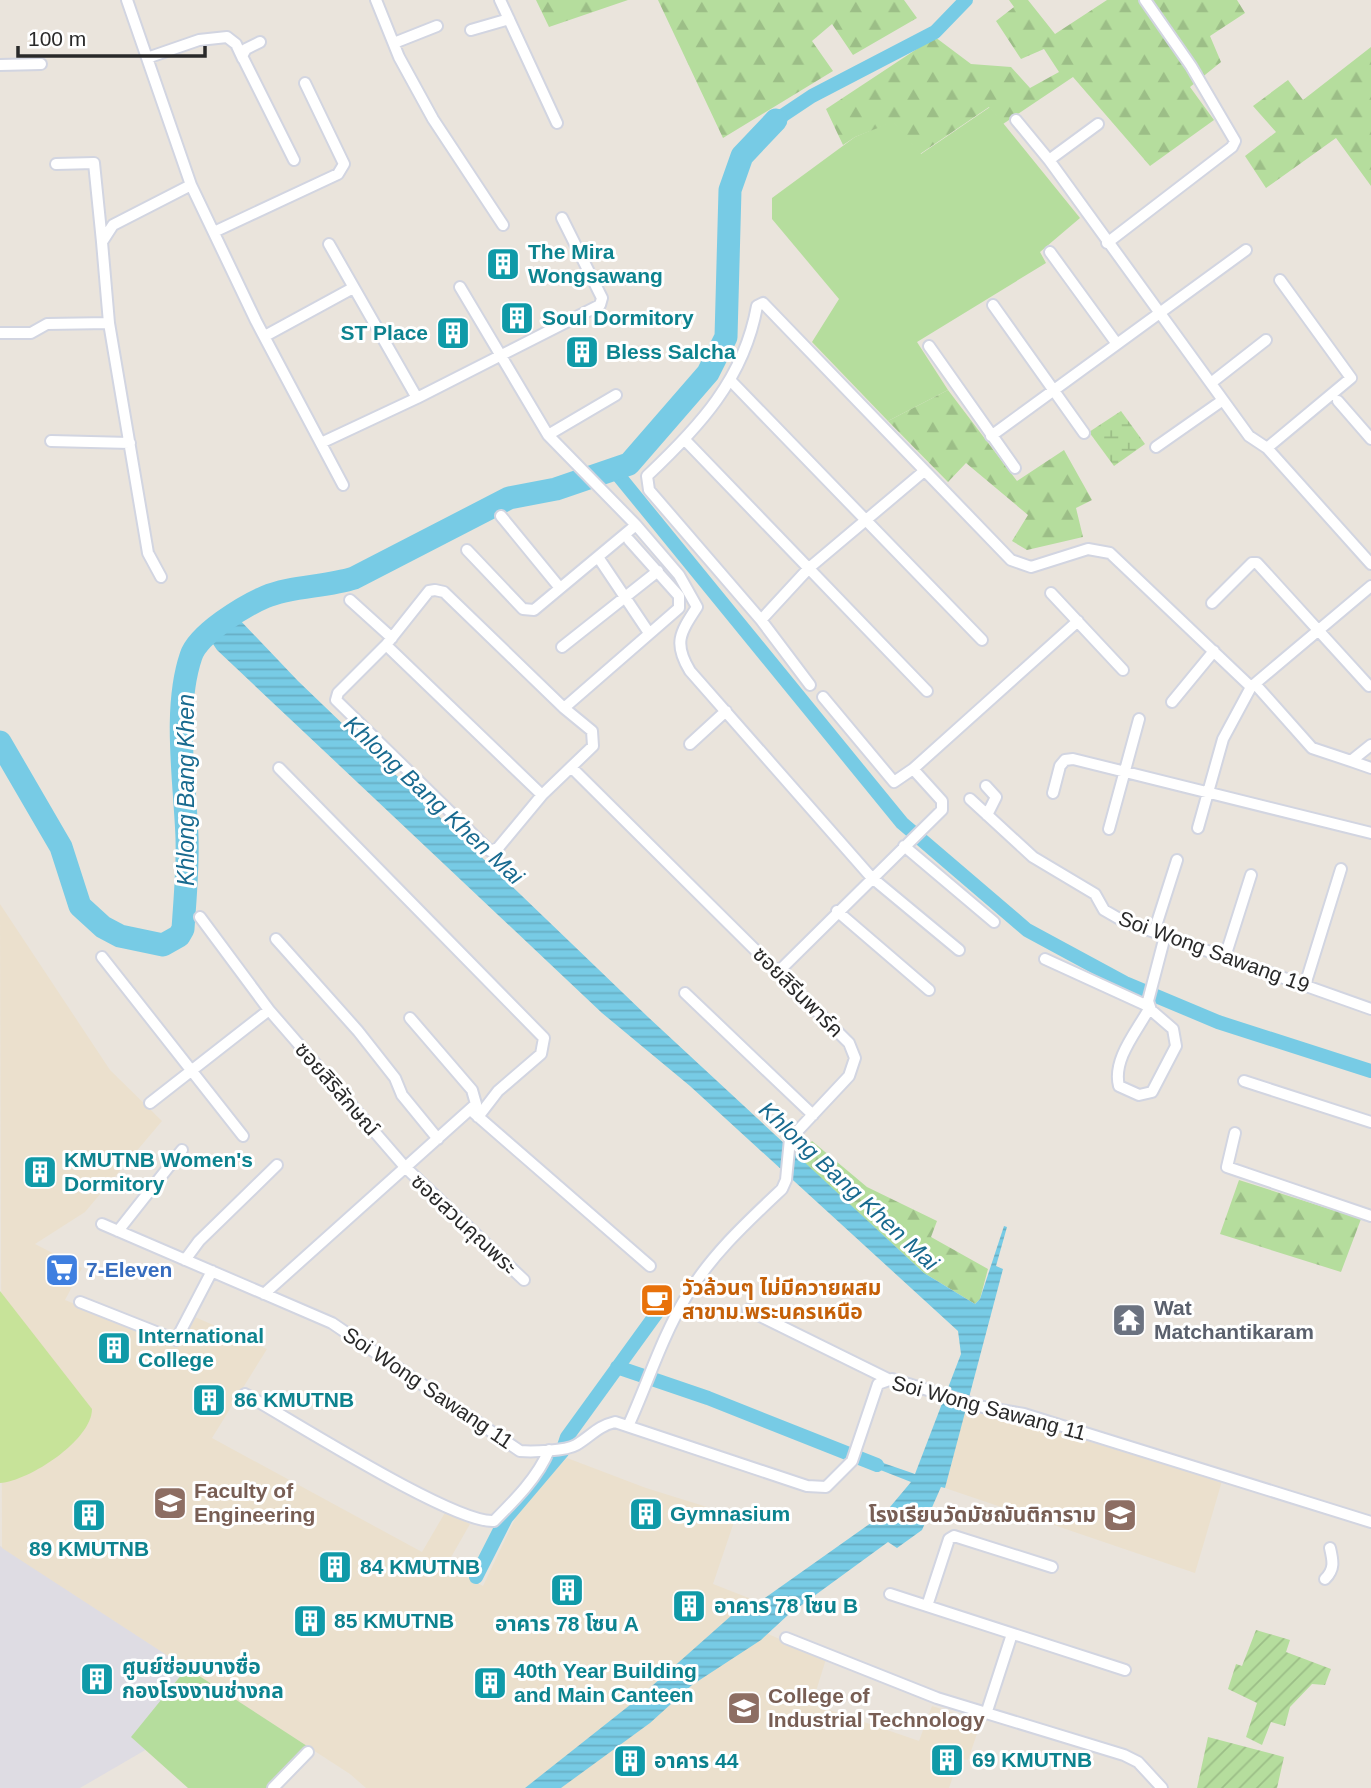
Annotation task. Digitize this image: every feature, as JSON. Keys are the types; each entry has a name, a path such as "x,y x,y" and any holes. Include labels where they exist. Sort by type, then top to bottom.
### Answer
{"street":[{"path":"127,0 191,185 265,336 343,485"},
{"path":"376,0 394,43 433,119 503,226"},
{"path":"500,0 557,123"},
{"path":"1107,243 1232,147 1235,141 1191,66 1145,0"},
{"path":"471,30 509,19"},
{"path":"394,43 437,26"},
{"path":"148,58 199,40 227,37 236,44 294,160"},
{"path":"243,59 246,49 260,42"},
{"path":"0,65 41,64"},
{"path":"214,232 338,174 344,164 305,83"},
{"path":"1016,120 1049,160 1249,436 1267,448 1371,564"},
{"path":"1049,160 1098,124"},
{"path":"56,164 94,163 110,323 148,553 162,577"},
{"path":"102,242 113,225 191,185"},
{"path":"321,443 417,398 603,302 562,218"},
{"path":"329,244 417,398"},
{"path":"991,436 1245,250"},
{"path":"1050,253 1117,344"},
{"path":"1267,448 1351,378 1280,280"},
{"path":"460,286 548,435 636,525 679,575 696,605 680,639 680,655 690,671 871,877 959,950"},
{"path":"265,336 353,288"},
{"path":"810,685 761,620 649,490 647,476 685,440 730,380 751,338 757,306 763,303 923,472 1011,560 1031,567 1088,549 1110,553 1253,686 1312,748 1371,768"},
{"path":"993,305 1084,433"},
{"path":"0,333 31,333 45,324 110,323"},
{"path":"1211,383 1266,340"},
{"path":"929,346 1014,468"},
{"path":"730,380 982,640"},
{"path":"548,435 616,395"},
{"path":"1156,447 1223,400"},
{"path":"1338,401 1371,439"},
{"path":"685,440 927,691"},
{"path":"51,441 130,443"},
{"path":"761,620 809,568 865,518 923,472"},
{"path":"501,516 560,588"},
{"path":"467,550 523,609 534,610 636,525"},
{"path":"564,708 679,605 679,596 629,540"},
{"path":"598,556 649,633"},
{"path":"1212,603 1252,564 1257,563 1369,685"},
{"path":"562,647 657,571"},
{"path":"1198,828 1223,739 1253,686 1371,586"},
{"path":"429,592 444,592 592,732 593,746 542,795 498,848 490,851 482,847 336,700 338,693 389,642 429,592"},
{"path":"1051,593 1123,670"},
{"path":"350,600 542,795"},
{"path":"823,697 891,781 913,769 1078,621"},
{"path":"1172,702 1214,651"},
{"path":"690,744 726,711"},
{"path":"1109,829 1139,719"},
{"path":"1351,761 1371,745"},
{"path":"1053,793 1060,766 1065,760 1073,759 1371,833"},
{"name":"ซอยสิรีนพาร์ค","path":"571,767 849,1043 855,1058 849,1076 790,1139 786,1180 782,1189 733,1236 685,1298 648,1374 629,1424"},
{"path":"264,1294 405,1167 438,1139 475,1114 541,1054 544,1038 279,768"},
{"path":"778,972 944,805 913,769"},
{"path":"986,786 996,797 987,815"},
{"name":"Soi Wong Sawang 19","path":"971,799 1033,857 1095,894 1104,910 1123,921 1370,1007"},
{"path":"904,846 994,922"},
{"path":"1045,959 1150,1007 1174,1029 1176,1046 1152,1092 1139,1095 1119,1086 1116,1076 1132,1038 1150,1007 1148,1001 1159,934 1177,860"},
{"path":"1305,985 1341,869"},
{"path":"1225,957 1251,875"},
{"path":"836,911 929,990"},
{"name":"ซอยสิริลักษณ์","path":"200,917 269,1010 405,1167"},
{"path":"276,939 373,1050 395,1078 402,1095 438,1139"},
{"path":"102,957 243,1136"},
{"path":"685,993 813,1115"},
{"path":"150,1103 269,1010"},
{"path":"411,1018 476,1095 475,1114"},
{"path":"1244,1081 1371,1122"},
{"path":"475,1114 650,1266"},
{"path":"1235,1133 1227,1167 1371,1216"},
{"path":"118,1231 182,1150"},
{"path":"185,1260 199,1241 277,1164"},
{"name":"ซอยสวนคุณพระ","path":"405,1167 524,1280"},
{"name":"Soi Wong Sawang 11","path":"102,1224 332,1323 520,1451 560,1448 600,1426 615,1422 629,1424 818,1488 833,1483 852,1461 878,1384 888,1379 983,1407 1024,1414 1371,1522"},
{"path":"80,1302 176,1340 212,1271"},
{"path":"748,1310 888,1379"},
{"path":"245,1394 442,1506 483,1521 494,1521 560,1448"},
{"path":"927,1606 949,1539 954,1536 1052,1567"},
{"path":"1325,1579 1331,1573 1333,1564 1330,1548"},
{"path":"890,1594 1125,1670"},
{"path":"987,1712 1012,1634"},
{"path":"786,1638 902,1685 1124,1755 1138,1762 1162,1788"},
{"path":"273,1788 308,1752"}],"shaded area":[{"path":"0,904 110,1070 162,1121 85,1212 35,1244 82,1268 65,1300 178,1346 195,1317 267,1349 212,1438 422,1552 446,1511 470,1524 446,1566 483,1586 524,1500 567,1458 646,1488 736,1516 713,1584 759,1602 768,1634 826,1659 812,1704 919,1741 932,1706 981,1722 968,1760 959,1759 949,1788 366,1788 350,1774 2,1548"},
{"name":"โรงเรียนวัดมัชฌันติการาม","path":"965,1409 1017,1420 1222,1481 1195,1573 945,1488"},
{"name":"ศูนย์ซ่อมบางซื่อ กองโรงงานช่างกล","path":"0,1546 187,1668 132,1737 147,1749 80,1788 0,1788"}],"green space":[{"path":"536,0 628,0 549,27"},
{"path":"658,0 904,0 917,18 853,55 832,24 812,41 833,71 723,138"},
{"path":"1009,0 1028,0 1055,34 1107,0 1237,0 1245,13 1210,36 1221,62 1190,87 1214,120 1150,166 1073,77 1003,124 989,107 920,154 893,122 855,137 843,145 826,109 935,37 971,64 1011,67 1030,88 1059,72 1044,49 1021,59 996,21 1014,7"},
{"path":"1371,47 1371,186 1336,138 1266,188 1245,156 1276,132 1253,106 1288,80 1303,100"},
{"path":"990,107 1080,218 1040,252 1046,263 917,342 948,390 888,421 812,342 839,299 772,219 772,198 855,137 893,121 921,154"},
{"path":"948,390 1017,481 1064,450 1092,500 1076,508 1083,537 1027,550 1012,541 1028,515 966,463 948,482 888,421"},
{"path":"1121,411 1145,444 1114,466 1089,432"},
{"path":"812,1141 867,1187 937,1221 931,1237 988,1269 980,1299 975,1304 924,1273 797,1156"},
{"path":"1239,1180 1361,1219 1341,1272 1220,1234"},
{"path":"0,1291 92,1409 89,1421 71,1446 27,1475 0,1483"},
{"path":"1256,1630 1290,1640 1286,1652 1331,1669 1325,1685 1312,1684 1290,1707 1285,1726 1271,1722 1262,1745 1246,1737 1257,1703 1228,1689 1236,1664 1242,1666"},
{"path":"187,1668 307,1746 267,1788 188,1788 131,1737"},
{"path":"1208,1737 1284,1757 1277,1788 1197,1788"}],"water":[{"name":"Khlong Bang Khen Mai","path":"237,617 298,681 648,1017 924,1273 975,1304 980,1299 1004,1226 1007,1227 996,1266 1003,1269 945,1488 941,1487 922,1530 897,1548 888,1542 788,1615 761,1640 692,1685 650,1723 561,1788 525,1788 635,1701 732,1615 759,1602 885,1513 911,1482 860,1462 863,1456 915,1474 961,1354 958,1331 690,1086 602,1013 217,650 209,638"}],"waterway":[{"name":"Khlong Bang Khen","path":"776,120 812,96 935,32 966,0"},
{"name":"Khlong Bang Khen","path":"0,742 61,847 80,906 103,927 120,936 163,945 179,936 183,929 187,861 182,699 195,648 212,630 265,597 354,578 509,498 556,489 629,464 708,373 726,337 730,190 742,156 776,120"},
{"path":"614,470 902,823 1027,930 1125,983 1218,1022 1371,1071"},
{"path":"476,1577 506,1518 562,1452 567,1437 659,1310"},
{"path":"617,1367 708,1398 877,1465"}],"place":[{"name":"The Mira Wongsawang","path":"503,264"},
{"name":"Soul Dormitory","path":"517,318"},
{"name":"ST Place","path":"453,333"},
{"name":"Bless Salcha","path":"582,352"},
{"name":"KMUTNB Women's Dormitory","path":"40,1172"},
{"name":"7-Eleven","path":"62,1270"},
{"name":"วัวล้วนๆ ไม่มีควายผสม สาขาม.พระนครเหนือ","path":"657,1300"},
{"name":"Wat Matchantikaram","path":"1129,1320"},
{"name":"International College","path":"114,1348"},
{"name":"86 KMUTNB","path":"209,1400"},
{"name":"Faculty of Engineering","path":"170,1503"},
{"name":"Gymnasium","path":"646,1514"},
{"name":"89 KMUTNB","path":"89,1515"},
{"name":"โรงเรียนวัดมัชฌันติการาม","path":"1120,1515"},
{"name":"84 KMUTNB","path":"335,1567"},
{"name":"อาคาร 78 โซน A","path":"567,1590"},
{"name":"อาคาร 78 โซน B","path":"689,1606"},
{"name":"85 KMUTNB","path":"310,1621"},
{"name":"ศูนย์ซ่อมบางซื่อ กองโรงงานช่างกล","path":"97,1679"},
{"name":"40th Year Building and Main Canteen","path":"490,1683"},
{"name":"College of Industrial Technology","path":"744,1708"},
{"name":"69 KMUTNB","path":"947,1760"},
{"name":"อาคาร 44","path":"630,1761"}]}
